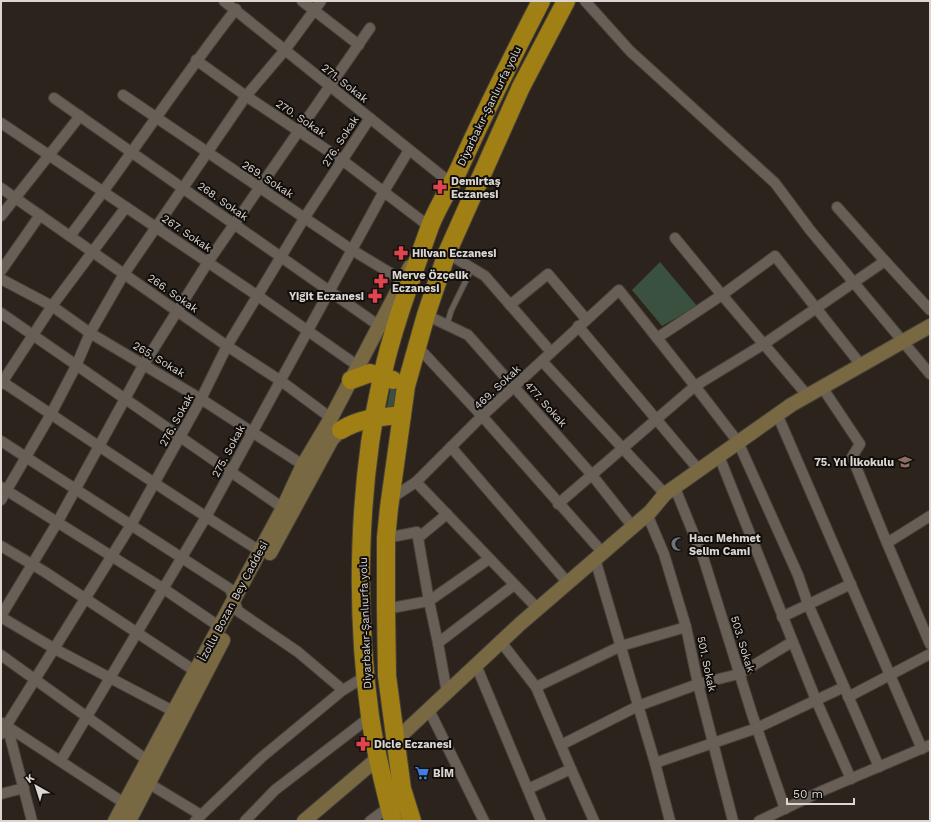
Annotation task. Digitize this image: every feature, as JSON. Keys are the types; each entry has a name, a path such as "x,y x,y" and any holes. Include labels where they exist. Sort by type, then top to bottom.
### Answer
{"highway":[{"name":"Diyarbakır-Şanlıurfa yolu","path":"391,814 377,759 370,717 366,676 362,573 364,498 374,417 382,375 400,311 428,234 502,75 541,1"},
{"name":"Diyarbakır-Şanlıurfa yolu","path":"412,821 402,789 388,676 386,609 386,538 406,386 426,315 447,253 521,87 566,1"},
{"path":"354,373 382,375 406,386"},
{"path":"336,424 354,422 374,417 402,415"}],"main road":[{"name":"İzollu Bozan Bey Caddesi","path":"129,821 236,607 332,439 354,373 378,325 428,234"},
{"path":"396,740 538,608 633,527 670,491 698,469 807,395 930,326"},
{"name":"İzollu Bozan Bey Caddesi","path":"115,821 146,760 220,626 236,607 260,551 283,508 303,465 336,424"},
{"path":"304,821 377,759"}],"street":[{"name":"271. Sokak","path":"224,1 236,9 284,50 452,184"},
{"path":"302,1 359,45"},
{"path":"1,500 4,489 26,457 51,414 76,366 90,333 124,274 246,96 284,50 321,1"},
{"path":"586,1 630,51 775,183 810,230 853,283 930,374"},
{"path":"70,236 133,152 196,60 236,9"},
{"path":"173,711 55,649 1,616 57,523 100,446 123,399 208,262 370,28"},
{"name":"270. Sokak","path":"196,60 246,96 342,160 383,193 428,234"},
{"name":"269. Sokak","path":"123,94 207,153 352,250 402,280"},
{"name":"268. Sokak","path":"54,98 378,325"},
{"path":"1,216 47,155 80,116"},
{"name":"276. Sokak","path":"3,727 36,679 131,525 202,399 227,346 305,218 370,118"},
{"name":"267. Sokak","path":"1,123 156,226 308,331 354,373"},
{"name":"275. Sokak","path":"61,760 206,517 383,193 410,150"},
{"name":"266. Sokak","path":"1,188 227,346 281,381 336,424"},
{"path":"126,206 93,253 52,306 1,382 100,446 153,484 260,551"},
{"path":"837,207 930,310"},
{"path":"1,272 40,216"},
{"path":"674,238 807,395"},
{"path":"447,253 485,276 551,352"},
{"path":"861,365 775,256 722,295 657,338 738,442 798,575 808,604 879,767"},
{"path":"558,504 695,386 764,344 885,261"},
{"path":"510,304 548,274 586,319"},
{"name":"265. Sokak","path":"1,279 52,306 90,333 202,399 303,465"},
{"name":"469. Sokak","path":"390,499 416,482 482,416 578,326 619,290 657,338"},
{"path":"1,313 123,399 283,508"},
{"name":"477. Sokak","path":"426,315 468,335 592,475 633,527"},
{"path":"578,326 698,469"},
{"path":"417,346 482,416 558,504 599,556 621,646 670,821"},
{"path":"542,361 622,449 670,491"},
{"path":"822,387 860,444 852,457 930,644"},
{"path":"759,821 926,747 891,676 798,458 777,414"},
{"path":"1,441 230,589 236,607 298,652 343,690"},
{"path":"452,447 568,582"},
{"path":"719,456 792,642 851,779"},
{"path":"416,482 514,585 538,608"},
{"path":"4,489 164,589 220,626"},
{"name":"503. Sokak","path":"670,491 703,557 739,674 785,809"},
{"path":"418,538 447,514"},
{"name":"501. Sokak","path":"647,514 664,554 686,627 698,684 733,821"},
{"path":"887,543 929,521"},
{"path":"386,538 417,532 447,693"},
{"path":"1,546 86,599 195,672"},
{"path":"386,609 429,601 489,559"},
{"path":"782,617 851,584"},
{"path":"438,643 514,585"},
{"path":"536,687 621,646 686,627"},
{"path":"501,642 536,687 594,821"},
{"path":"561,745 638,706 698,684 739,674 792,642"},
{"path":"848,697 891,676 930,654"},
{"path":"1,655 146,760"},
{"path":"476,665 541,821"},
{"path":"148,783 198,818 262,756 343,690 366,676"},
{"path":"655,764 757,728 844,687"},
{"path":"429,710 484,821"},
{"path":"245,821 275,790 370,717"},
{"path":"3,727 61,760 124,803"},
{"path":"3,727 24,788 32,821"},
{"path":"528,788 571,769"},
{"path":"1,794 24,788"},
{"path":"370,821 391,814"}],"lane":[{"path":"447,325 451,311 472,268"}],"green space":[{"path":"660,262 697,306 662,326 632,290"},
{"path":"391,386 398,388 397,408 386,411"}],"place":[{"name":"Demirtaş Eczanesi","path":"440,187"},
{"name":"Hilvan Eczanesi","path":"401,253"},
{"name":"Merve Özçelik Eczanesi","path":"381,281"},
{"name":"Yiğit Eczanesi","path":"375,296"},
{"name":"75. Yıl İlkokulu","path":"905,462"},
{"name":"Hacı Mehmet Selim Cami","path":"678,544"},
{"name":"Dicle Eczanesi","path":"363,744"},
{"name":"BİM","path":"422,773"}]}
